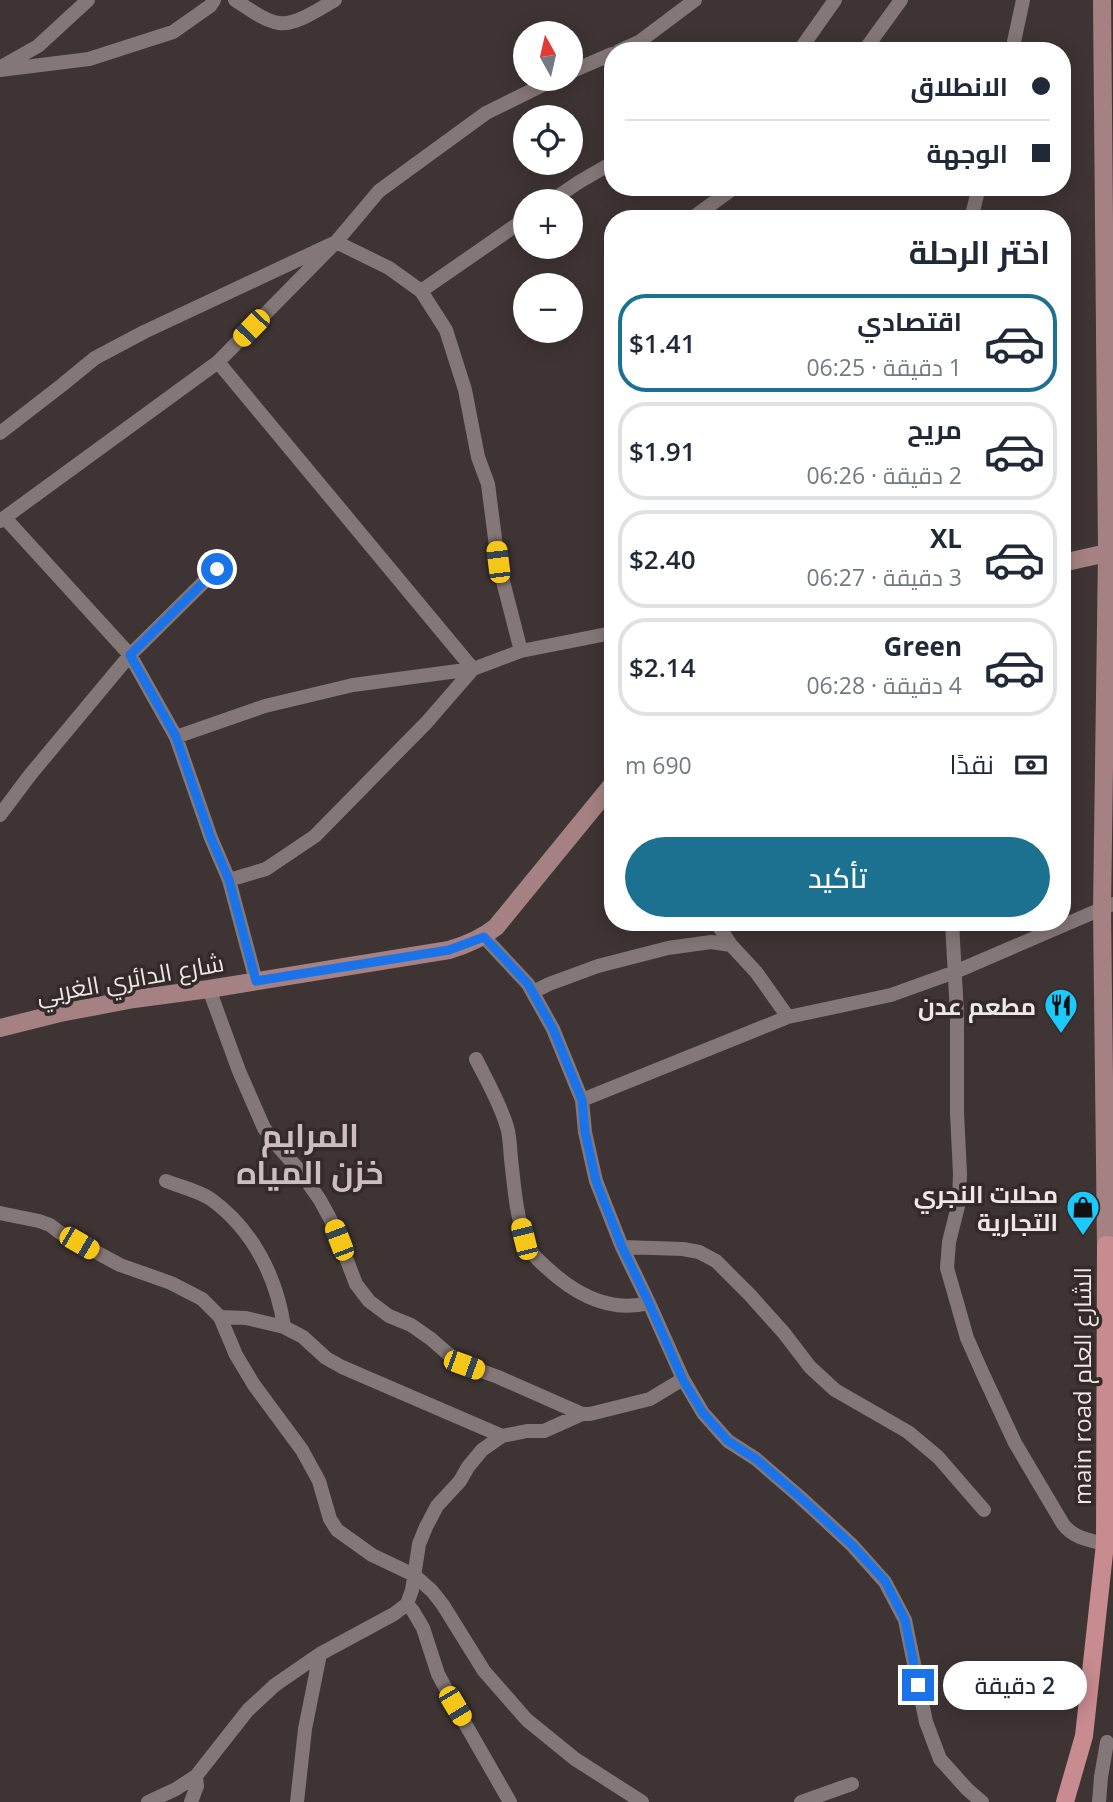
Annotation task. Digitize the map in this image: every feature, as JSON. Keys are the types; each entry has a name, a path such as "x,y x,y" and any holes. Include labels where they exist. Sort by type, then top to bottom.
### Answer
{"main road":[{"name":"main road الشارع العام","path":"1065,1802 1084,1736 1109,1542 1108,146 1102,0"},
{"path":"1071,561 1107,554"},
{"name":"شارع الدائري الغربي","path":"0,1028 122,1001 449,950 484,937 496,928 604,797"}],"street":[{"path":"0,69 38,46 88,0"},
{"path":"0,69 89,60 173,32 210,6 214,0"},
{"path":"235,0 279,24 292,23 335,0"},
{"path":"639,42 695,0"},
{"path":"805,42 835,0"},
{"path":"871,42 901,0"},
{"path":"1014,42 1023,0"},
{"path":"583,66 604,57"},
{"path":"256,981 229,880 211,838 176,737 130,655 2,520 218,362 336,242 379,191 485,113 530,91"},
{"path":"569,189 604,168"},
{"path":"703,210 723,196"},
{"path":"421,291 513,227"},
{"path":"336,242 388,268 421,291 446,330 465,390 478,457 488,484 498,562 521,652"},
{"path":"0,432 95,358 144,331 336,242"},
{"path":"218,362 473,669"},
{"path":"0,815 130,655 217,569"},
{"path":"176,737 265,706 353,685 473,669 521,652 604,635"},
{"path":"229,880 266,869 315,836 427,722 473,669"},
{"path":"1071,922 1107,907"},
{"path":"722,931 788,1017"},
{"path":"952,931 957,1014 960,1174 959,1202 949,1242 947,1268 967,1338 1015,1443 1069,1532 1109,1542"},
{"path":"582,1100 788,1017 891,995 955,972 1051,931"},
{"path":"484,937 528,984 553,1029 582,1100 585,1132 596,1181 622,1247 683,1380 703,1413 728,1441 756,1459 800,1497 852,1545 885,1581 905,1620 926,1722 940,1759 982,1802"},
{"path":"533,992 598,966 668,948 711,942 731,945"},
{"path":"209,989 239,1071 264,1128 320,1200 356,1284 369,1301 389,1316 411,1325 464,1365 582,1414 650,1398 683,1380"},
{"path":"476,1059 498,1102 508,1130 519,1217 531,1254 573,1290 590,1298 611,1305 649,1303"},
{"path":"166,1181 213,1200 250,1238 275,1287 284,1326"},
{"path":"0,1213 50,1225 120,1265 171,1283 202,1299 220,1317 236,1355 254,1385 302,1450 319,1481 330,1519 337,1530 372,1555 414,1575 432,1591 484,1671 527,1720 575,1759 642,1802"},
{"path":"622,1247 683,1249 699,1252 716,1261 835,1390 908,1432 938,1457 984,1510"},
{"path":"220,1317 246,1318 284,1326 342,1367 502,1436"},
{"path":"148,1802 196,1776 248,1710 275,1685 320,1654 384,1620 407,1604 412,1590 419,1544 437,1506 460,1481 467,1467 482,1450 502,1436 544,1431 582,1414"},
{"path":"407,1604 423,1628 438,1674 509,1802"},
{"path":"297,1802 305,1729 320,1654"},
{"path":"1084,1736 1110,1743 1101,1777 1099,1802"},
{"path":"191,1802 197,1786 196,1776"},
{"path":"801,1802 852,1784"}],"place":[{"name":"مطعم عدن","path":"1061,1035"},
{"name":"محلات النجري التجارية","path":"1083,1237"}],"district":[{"name":"المرايم خزن المياه","path":"310,1152"}],"route":[{"path":"217,569 130,655 176,737 211,838 229,880 256,981 449,950 484,937 528,984 553,1029 582,1100 585,1132 596,1181 622,1247 683,1380 703,1413 728,1441 756,1459 800,1497 852,1545 885,1581 905,1620 918,1685"}]}
